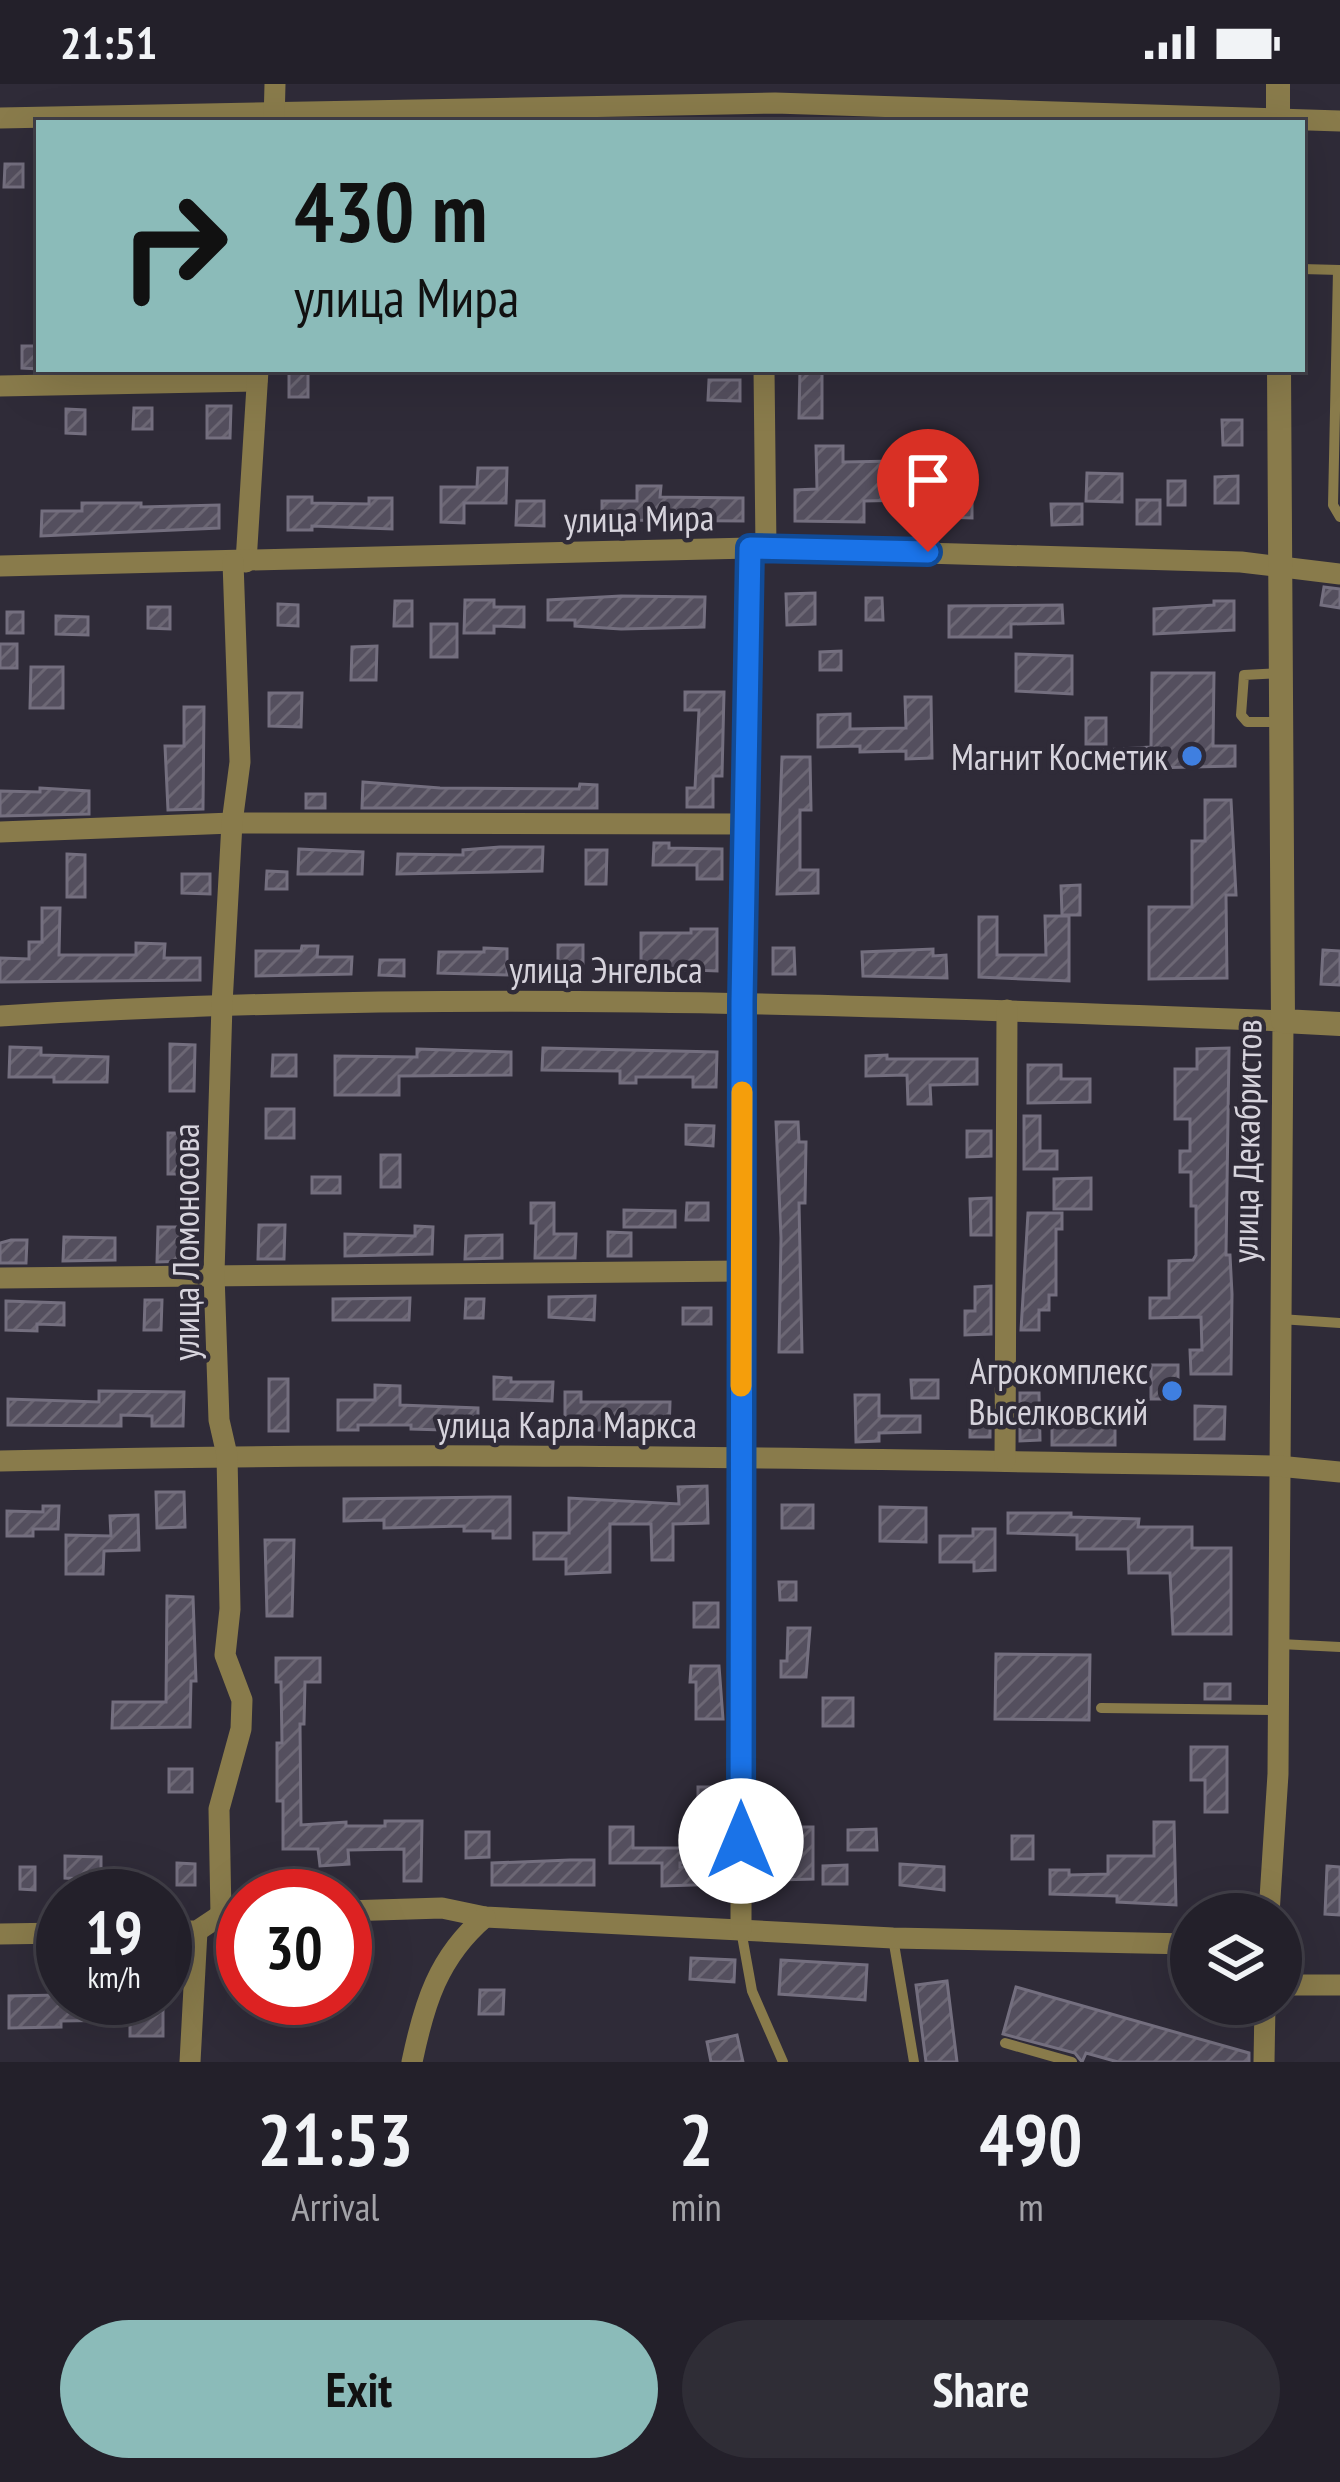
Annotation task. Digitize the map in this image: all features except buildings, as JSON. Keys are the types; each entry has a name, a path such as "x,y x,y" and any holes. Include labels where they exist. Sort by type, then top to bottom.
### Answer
{"street":[{"path":"274,119 275,84"},
{"path":"1278,84 1278,120"},
{"path":"0,118 274,119 785,104 1223,120"},
{"path":"1305,122 1340,121"},
{"path":"742,1930 742,1001 764,372"},
{"name":"улица Декабристов","path":"1270,1893 1280,1644 1279,372"},
{"path":"0,386 258,375"},
{"name":"улица Ломоносова","path":"227,1869 220,1808 241,1730 242,1700 225,1654 230,1609 226,1455 219,1420 214,1274 222,1004 240,762 239,562 258,375"},
{"name":"улица Мира","path":"0,566 758,549 1009,553 1280,566 1340,574"},
{"path":"0,832 232,823 745,824"},
{"name":"улица Энгельса","path":"0,1016 222,1004 742,1001 1283,1021"},
{"path":"1005,1461 1007,1010"},
{"path":"1283,1021 1340,1024"},
{"path":"0,1278 742,1270"},
{"name":"улица Карла Маркса","path":"0,1461 226,1455 741,1457 1278,1466 1340,1472"},
{"path":"372,1910 442,1908 485,1918 892,1938 1170,1944"},
{"path":"412,2062 428,1994 445,1958 485,1918"},
{"path":"192,1930 216,1921"},
{"path":"190,2062 196,1930"},
{"path":"0,1934 36,1933"},
{"path":"1302,1985 1340,1985"},
{"path":"1264,2062 1265,2025"}],"lane":[{"path":"1305,269 1339,270 1333,506 1340,517"},
{"path":"1281,673 1244,675 1241,715 1247,722 1281,722"},
{"path":"1280,1319 1340,1323"},
{"path":"1280,1644 1340,1647"},
{"path":"1101,1708 1279,1709"},
{"path":"742,1930 752,1991 783,2062"},
{"path":"892,1938 914,2062"},
{"path":"1005,2043 1072,2062"}],"slow traffic":[{"path":"741,1386 742,1092"}],"place":[{"name":"Магнит Косметик","path":"1192,756"},
{"name":"Агрокомплекс Выселковский","path":"1172,1391"}],"route":[{"path":"741,1841 742,1001 750,548 928,552"}]}
